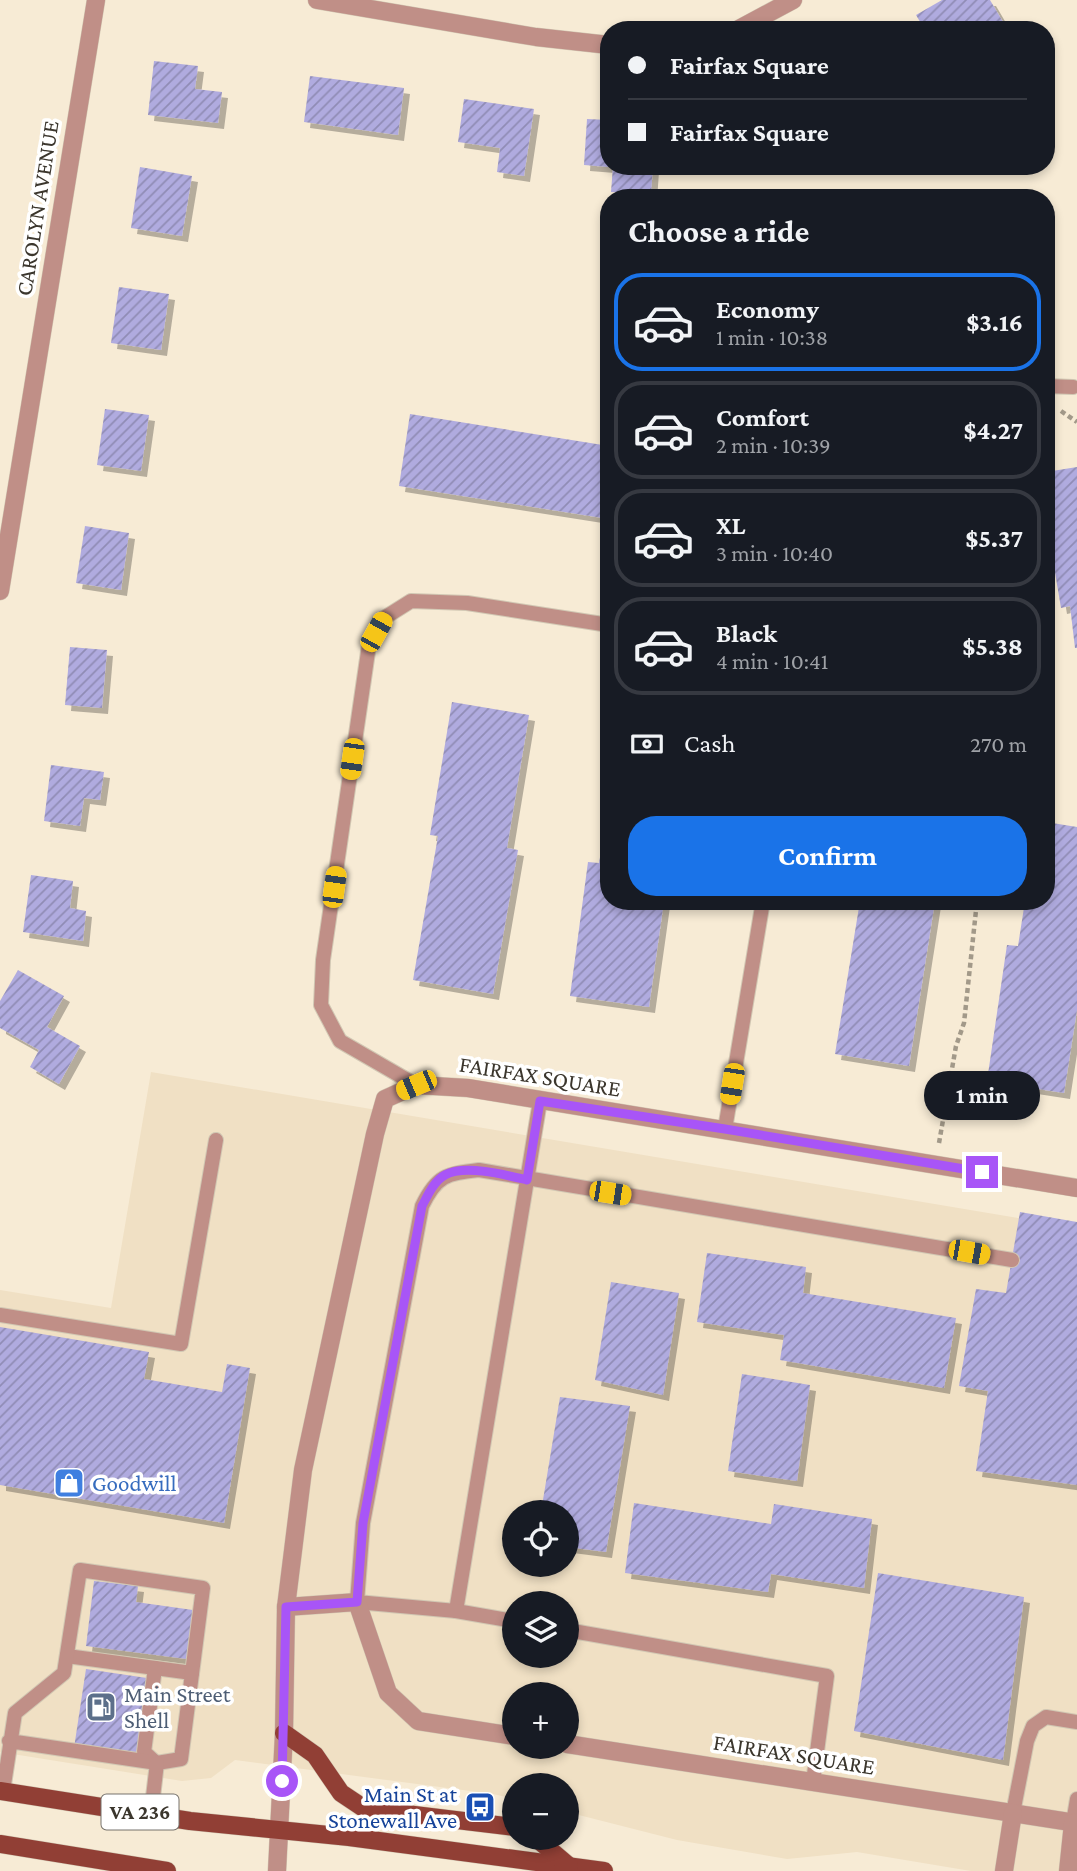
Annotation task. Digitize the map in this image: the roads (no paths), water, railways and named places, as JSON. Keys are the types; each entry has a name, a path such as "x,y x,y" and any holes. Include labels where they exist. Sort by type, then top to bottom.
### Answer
{"main road":[{"path":"284,1733 315,1755 341,1793 365,1809 502,1826"},
{"name":"VA 236","path":"1,1791 190,1821 280,1829 604,1871"},
{"name":"VA 236","path":"0,1844 167,1871"},
{"path":"550,1850 569,1866"}],"street":[{"name":"CAROLYN AVENUE","path":"0,591 8,484 96,0"},
{"path":"317,0 536,37 600,44"},
{"path":"754,21 793,0"},
{"name":"FAIRFAX SQUARE","path":"277,1871 284,1733 286,1607 303,1470 374,1134 385,1099 416,1085 468,1088 1077,1188"},
{"path":"286,1607 357,1602 388,1693 418,1721 502,1734"},
{"name":"FAIRFAX SQUARE","path":"579,1746 1075,1823"},
{"path":"1004,1871 1013,1813"},
{"path":"1068,1871 1075,1823"}],"lane":[{"path":"1055,386 1073,387"},
{"path":"416,1085 340,1041 321,1005 323,960 369,645 384,618 411,601 467,603 600,624"},
{"path":"725,1129 762,910"},
{"path":"456,1611 540,1101"},
{"path":"0,1315 181,1344 216,1140"},
{"path":"502,1619 456,1611 357,1602 363,1523 422,1206 431,1188 446,1174 479,1170 1012,1260"},
{"path":"1,1791 9,1741 15,1713 64,1673 80,1570 202,1588 181,1759 157,1763 9,1741"},
{"path":"579,1632 827,1675 813,1782"},
{"path":"67,1656 192,1673"},
{"path":"155,1668 144,1752 157,1763"},
{"path":"1013,1813 1027,1741 1033,1726 1046,1717 1077,1722"},
{"path":"151,1814 157,1763"},
{"path":"1075,1823 1077,1799"}],"place":[{"name":"Goodwill","path":"69,1483"},
{"name":"Main Street Shell","path":"101,1707"},
{"name":"Main St at Stonewall Ave","path":"480,1807"}]}
